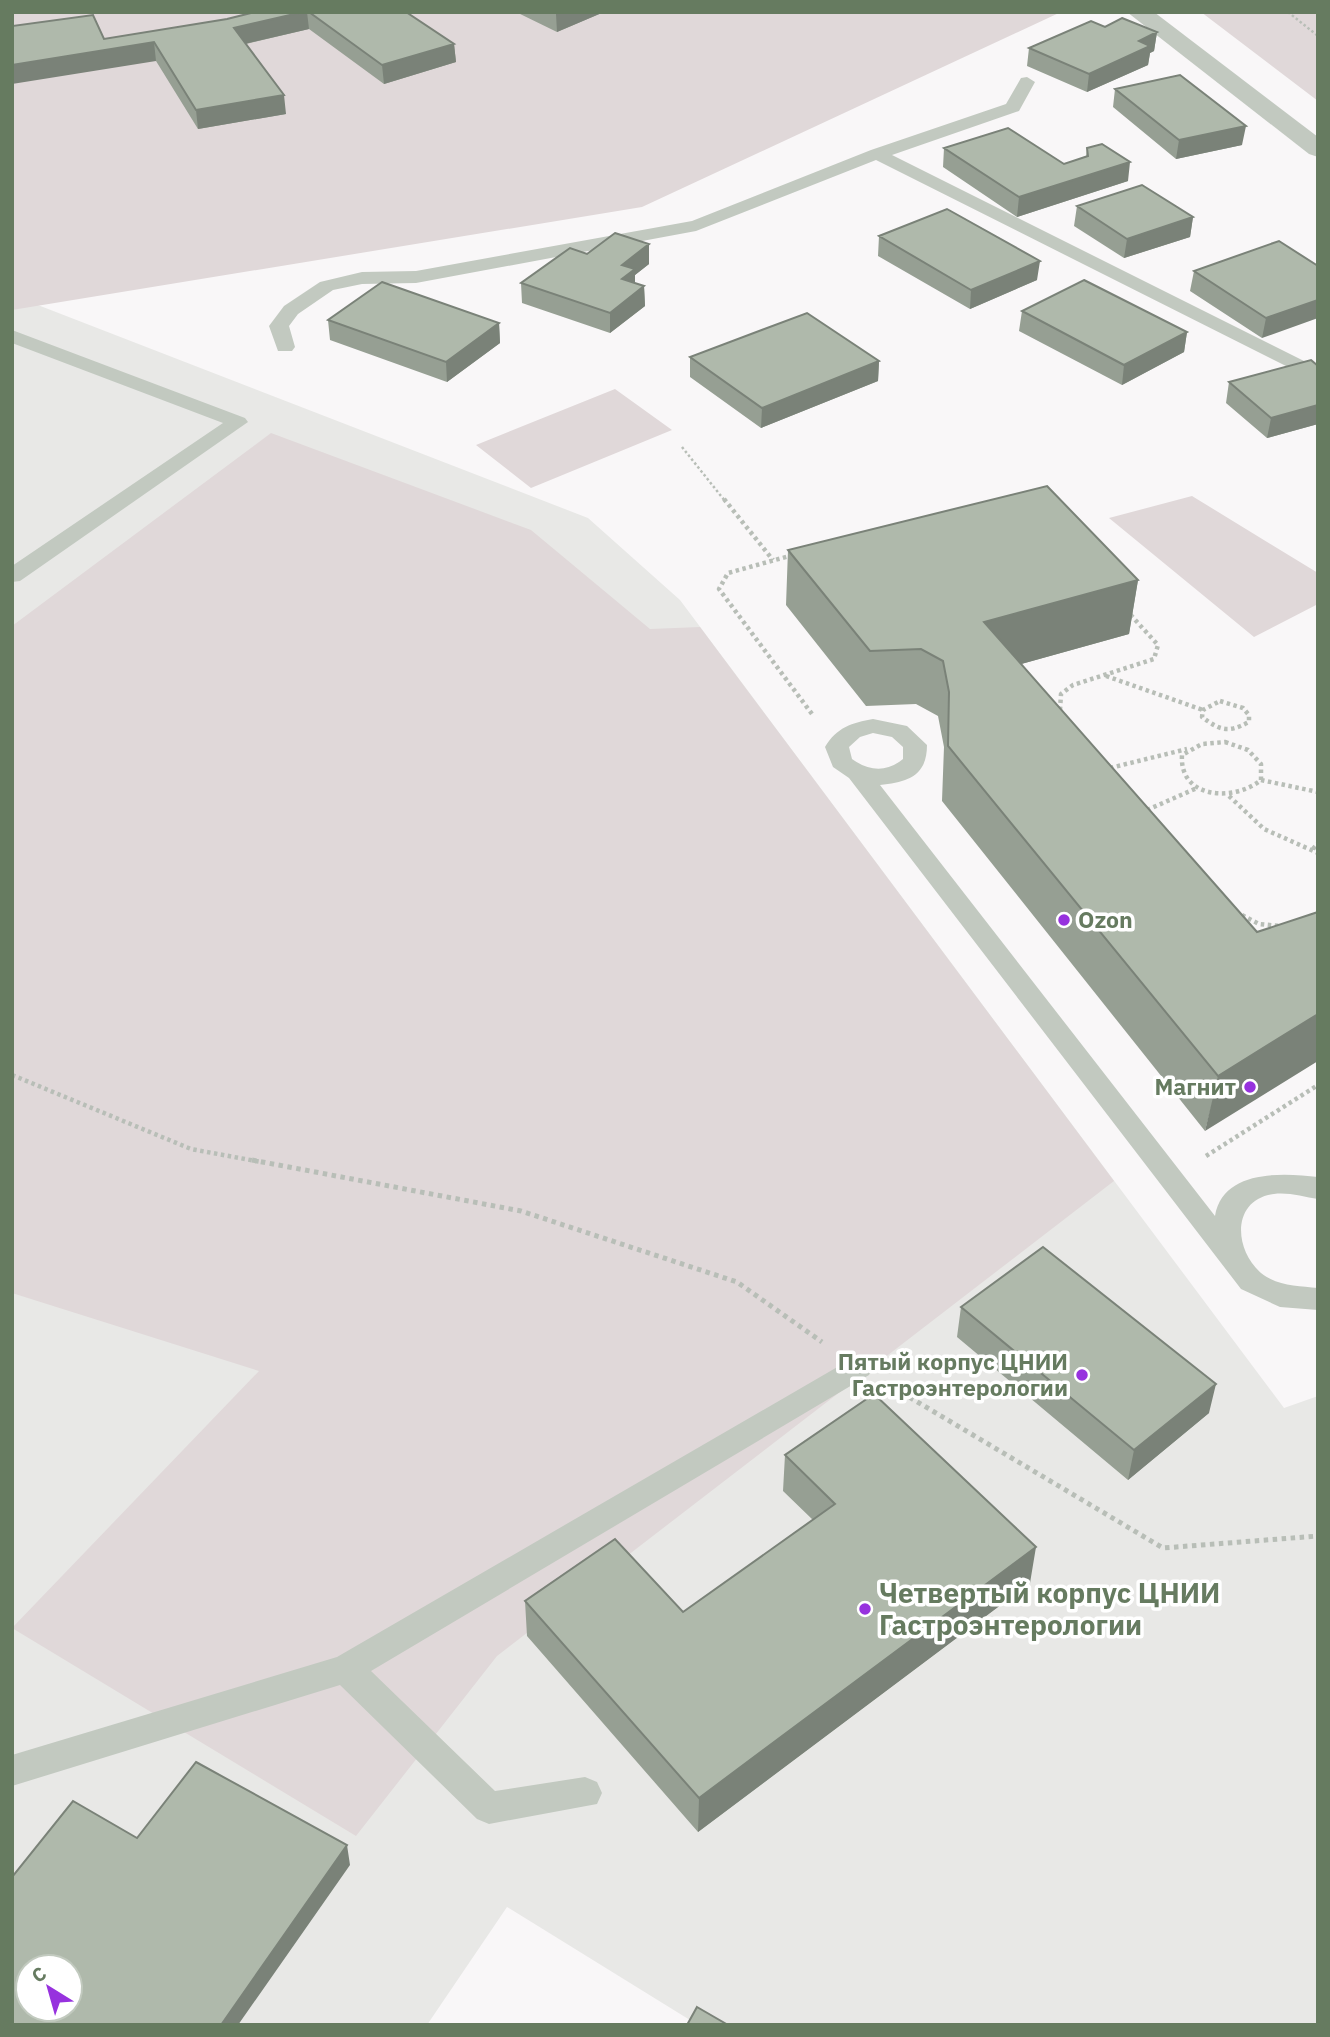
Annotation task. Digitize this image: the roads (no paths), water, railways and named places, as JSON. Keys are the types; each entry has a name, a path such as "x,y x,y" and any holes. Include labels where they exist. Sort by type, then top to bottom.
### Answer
{"street":[{"path":"1139,12 1318,149"}],"lane":[{"path":"285,347 279,326 291,310 327,286 362,278 416,278 695,226 877,154 1013,107 1027,82"},
{"path":"877,154 1318,376"},
{"path":"12,336 238,422 12,576"},
{"path":"858,774 872,777 898,774 915,762 915,745 899,731 873,726 849,732 837,747 841,762 858,774 1240,1270 1259,1285 1283,1295 1318,1299"},
{"path":"1227,1253 1222,1232 1226,1212 1241,1196 1263,1186 1288,1183 1318,1188"},
{"path":"12,1772 346,1669 858,1367"},
{"path":"346,1669 489,1808 585,1793"}],"place":[{"name":"Ozon","path":"1064,920"},
{"name":"Магнит","path":"1250,1087"},
{"name":"Пятый корпус ЦНИИ Гастроэнтерологии","path":"1082,1375"},
{"name":"Четвертый корпус ЦНИИ Гастроэнтерологии","path":"865,1609"}]}
